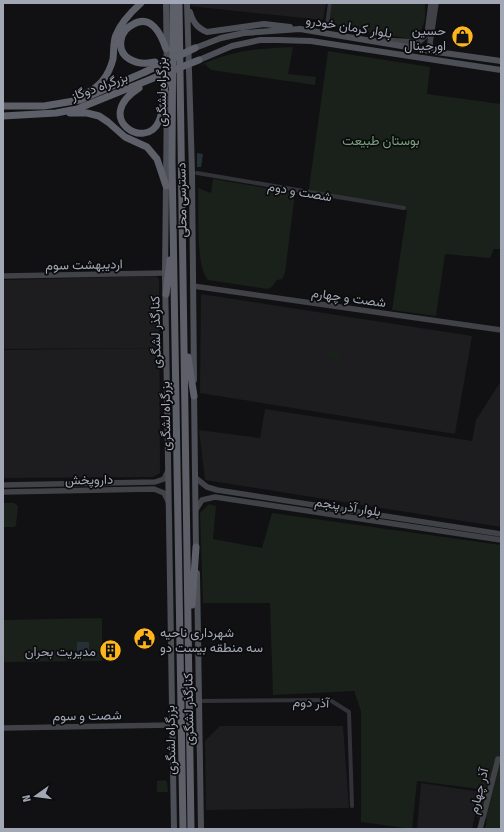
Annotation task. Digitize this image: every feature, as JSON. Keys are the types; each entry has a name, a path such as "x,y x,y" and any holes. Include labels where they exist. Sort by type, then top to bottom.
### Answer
{"highway":[{"path":"63,103 87,93 104,79 113,59 115,36 125,20 140,3"},
{"name":"بزرگراه لشگری","path":"173,3 174,230 183,829"},
{"name":"بزرگراه لشگری","path":"180,3 192,829"},
{"path":"166,49 159,30 153,25 145,22 138,22 125,31 122,36 122,48 130,60 138,64 155,62 183,54"},
{"name":"بزرگراه دوگاز","path":"3,106 44,106 80,100 145,72 195,48"},
{"name":"بزرگراه دوگاز","path":"3,116 56,113 77,109 103,100 199,60"},
{"path":"156,78 130,94 123,101 120,108 120,117 123,125 129,131 135,133 148,132 159,122 163,90 167,78"},
{"path":"56,113 87,113 99,116 125,137 147,147 157,160 166,186"},
{"path":"166,294 174,230"},
{"path":"184,321 194,396"},
{"path":"188,635 196,547"}],"main road":[{"name":"کنارگذر لشگری","path":"166,3 167,78 164,273 166,294 169,601 174,829"},
{"path":"187,4 194,22 199,29 206,32 264,24 281,25 300,29"},
{"name":"دسترسی محلی","path":"187,4 194,396"},
{"name":"بلوار کرمان خودرو","path":"195,48 221,38 244,33 300,29 501,61"},
{"name":"بلوار کرمان خودرو","path":"199,60 232,46 260,40 311,41 501,70"},
{"name":"کنارگذر لشگری","path":"194,396 197,479 196,547 201,829"}],"street":[{"path":"327,25 330,3"},
{"path":"372,40 422,41 427,35 431,3"},
{"path":"436,3 430,43 431,47 437,52"},
{"name":"شصت و دوم","path":"197,173 404,208"},
{"name":"اردیبهشت سوم","path":"3,276 164,273"},
{"name":"شصت و چهارم","path":"193,286 501,330"},
{"path":"168,470 164,479 155,482 156,485 154,489 164,493 169,503"},
{"name":"بلوار آذر پنجم","path":"197,479 207,487 217,490 501,534"},
{"name":"داروپخش","path":"3,485 155,482"},
{"name":"داروپخش","path":"3,492 154,489"},
{"name":"بلوار آذر پنجم","path":"197,508 202,500 215,497 501,540"},
{"name":"آذر دوم","path":"199,701 330,700 340,704 349,712 352,806"},
{"name":"شصت و سوم","path":"3,728 172,725"},
{"name":"آذر چهارم","path":"480,829 498,759"}],"shaded area":[{"path":"191,3 326,3 323,20 198,7 191,6"},
{"path":"197,153 203,154 201,167 197,167"},
{"path":"156,276 159,279 160,473 153,477 3,478 3,350 159,348 3,349 3,280"},
{"path":"201,294 472,336 455,434 200,393"},
{"path":"501,381 501,527 205,480 199,430 260,438 265,409 472,441 476,420"},
{"path":"77,642 89,642 89,656 77,656"},
{"path":"220,726 343,726 349,808 206,810 205,741"},
{"path":"421,783 480,792 472,829 417,829"}],"green space":[{"path":"332,3 425,3 425,19 419,37 413,39 329,26"},
{"path":"293,47 288,74 316,77 315,85 211,70 205,64 198,66 244,51"},
{"name":"بوستان طبیعت","path":"328,51 430,67 427,94 501,104 501,249 494,249 490,258 445,254 436,316 392,310 407,210 308,195"},
{"path":"213,179 295,193 285,273 282,279 277,280 272,287 268,289 208,280 204,273 199,250 198,188 211,193"},
{"path":"330,349 341,351 339,360 329,357"},
{"path":"3,503 14,503 18,506 16,525 14,527 3,527"},
{"path":"209,504 216,506 213,539 262,548 272,513 501,545 501,829 485,829 487,819 477,817 479,789 417,781 412,829 361,822 361,711 354,691 273,695 270,603 203,603 200,513"},
{"path":"102,618 102,661 3,662 3,620"},
{"path":"165,780 167,782 168,792 157,792 157,781"}],"place":[{"name":"حسین اورجینال","path":"462,37"},
{"name":"شهرداری ناحیه سه منطقه بیست دو","path":"145,639"},
{"name":"مدیریت بحران","path":"111,651"}]}
